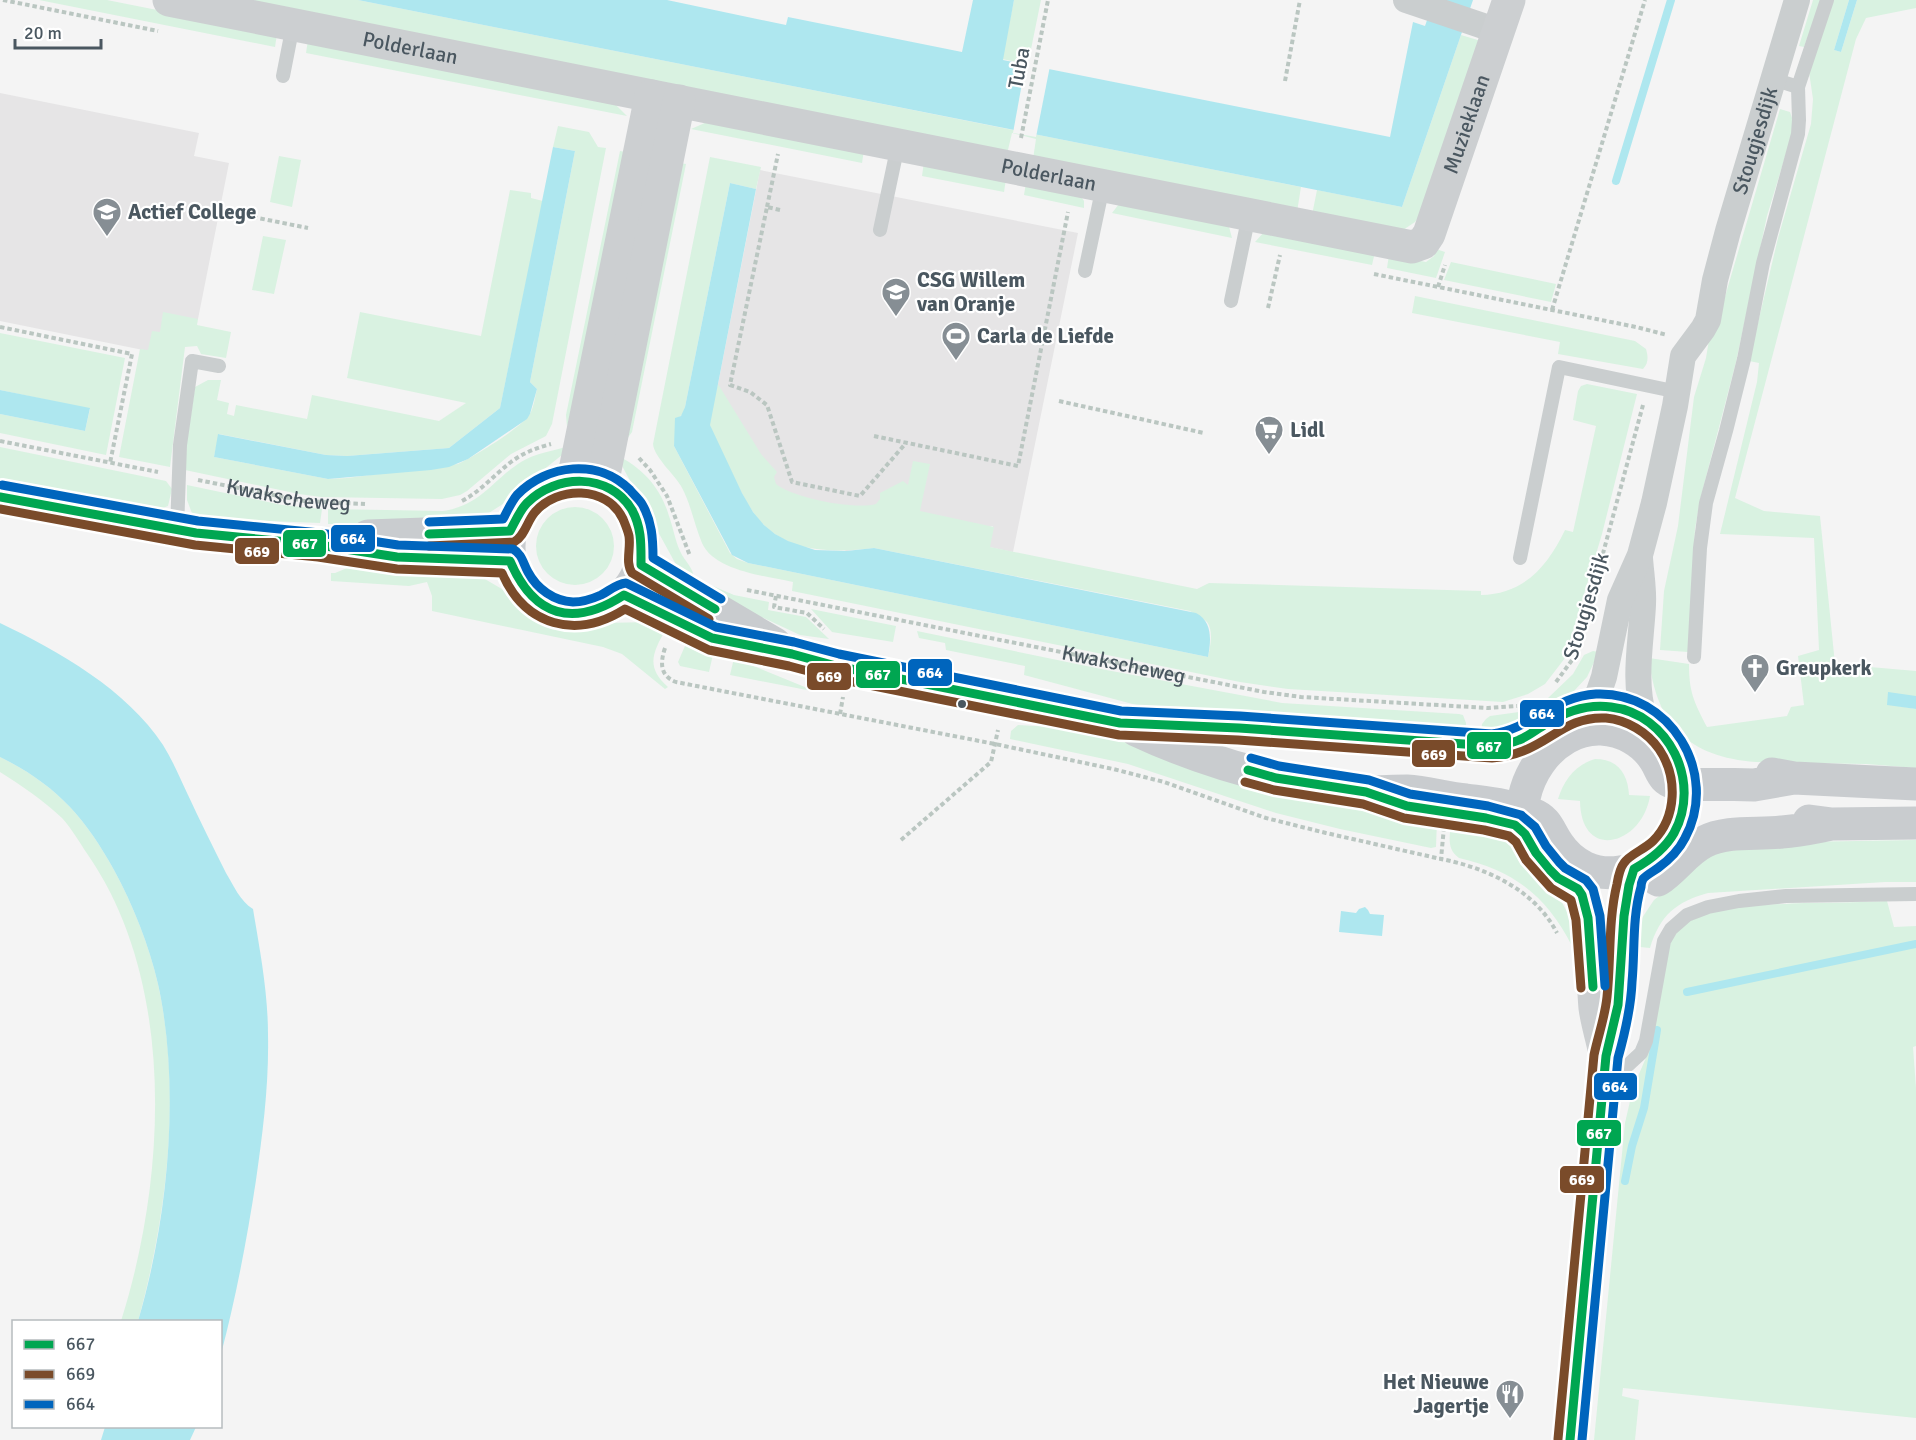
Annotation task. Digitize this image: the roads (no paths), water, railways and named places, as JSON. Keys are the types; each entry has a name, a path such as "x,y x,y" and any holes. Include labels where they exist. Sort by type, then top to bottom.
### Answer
{"main road":[{"path":"561,481 588,482 622,498 637,518 644,541 641,565 637,576 624,595 614,603 592,613 581,615 557,612 546,608 526,593 516,578 510,546 520,509 538,491 561,481"},
{"name":"Kwakscheweg","path":"0,497 177,530 256,539 510,546"},
{"path":"641,565 792,654"},
{"path":"624,595 712,639 1120,723 1239,728 1472,745 1503,745 1516,742 1529,718 1563,714 1589,718 1629,736 1650,752 1667,781 1681,770 1692,766 1709,769 1752,770 1794,778 1916,784"},
{"path":"1366,792 1408,791 1502,805 1524,822 1542,862 1558,878 1578,889 1596,895 1630,881 1654,882 1676,849 1683,810 1681,770 1664,735 1644,718 1620,708 1589,718 1544,757 1531,778 1526,794 1524,822"},
{"path":"1120,723 1162,743 1204,759 1276,778 1366,792 1407,806 1486,818 1515,825 1535,815 1546,822 1557,843 1576,863 1608,873 1626,872 1630,881"},
{"path":"1676,849 1699,844 1719,836 1783,832 1832,824 1916,823"}],"street":[{"name":"Polderlaan","path":"169,0 1384,242 1406,246 1420,245"},
{"name":"Muzieklaan","path":"1420,245 1429,234 1484,26 1509,0"},
{"name":"Stougjesdijk","path":"1589,718 1604,677 1620,600 1640,555 1678,392 1683,356 1703,329 1709,316 1715,280 1728,231 1797,0"},
{"path":"1417,3 1484,26"},
{"path":"588,482 665,99"},
{"name":"Stougjesdijk","path":"1640,555 1644,603 1638,680 1644,718"},
{"path":"1569,1440 1605,1061 1619,1005 1630,881"},
{"path":"1578,889 1585,902 1588,918 1595,1010 1605,1061"}],"lane":[{"path":"1694,657 1700,548 1706,503 1744,359 1763,263 1798,134 1798,87 1827,0"},
{"path":"283,76 293,25"},
{"path":"1773,80 1798,87"},
{"path":"880,230 898,145"},
{"path":"1085,271 1103,186"},
{"path":"1231,301 1249,215"},
{"path":"177,530 181,433 192,361 219,366"},
{"path":"1520,558 1559,367 1678,392"},
{"path":"1605,1061 1628,1065 1641,1053 1647,1036 1664,941 1671,929 1687,915 1708,907 1761,898 1916,894"}],"water":[{"path":"358,0 667,0 786,25 788,17 962,52 973,0 1014,0 1003,60 1390,137 1413,22 1425,26 1434,0 1473,0 1402,207"},
{"path":"1849,0 1857,0 1841,52 1834,50"},
{"path":"553,147 575,151 530,382 537,389 527,419 468,459 449,467 431,470 328,479 214,457 218,434 326,455 347,456 449,448 500,408"},
{"path":"730,183 756,189 710,425 742,493 764,525 788,541 815,550 846,551 874,548 1196,613 1205,621 1210,632 1208,657 748,563 732,555 674,446 675,418 681,416 685,407"},
{"path":"0,390 90,408 85,431 0,414"},
{"path":"0,623 68,659 90,674 131,707 148,725 170,757 226,873 241,898 253,909 267,1003 266,1090 261,1144 249,1224 222,1350 222,1320 138,1320 157,1240 164,1197 170,1110 165,1024 158,984 145,940 128,897 114,870 80,818 53,791 20,767 0,757"},
{"path":"1888,692 1916,696 1916,709 1887,705"},
{"path":"1365,907 1370,914 1384,915 1382,936 1339,932 1341,911 1356,913"},
{"path":"104,1428 196,1428 190,1440 101,1440"}],"waterway":[{"path":"1616,181 1671,0"},
{"path":"1687,992 1916,944"},
{"path":"1625,1181 1632,1146 1644,1108 1657,1030"}],"place":[{"name":"Actief College","path":"107,238"},
{"name":"CSG Willem van Oranje","path":"896,318"},
{"name":"Carla de Liefde","path":"956,362"},
{"name":"Lidl","path":"1269,456"},
{"name":"Greupkerk","path":"1755,694"},
{"name":"Het Nieuwe Jagertje","path":"1510,1420"}]}
